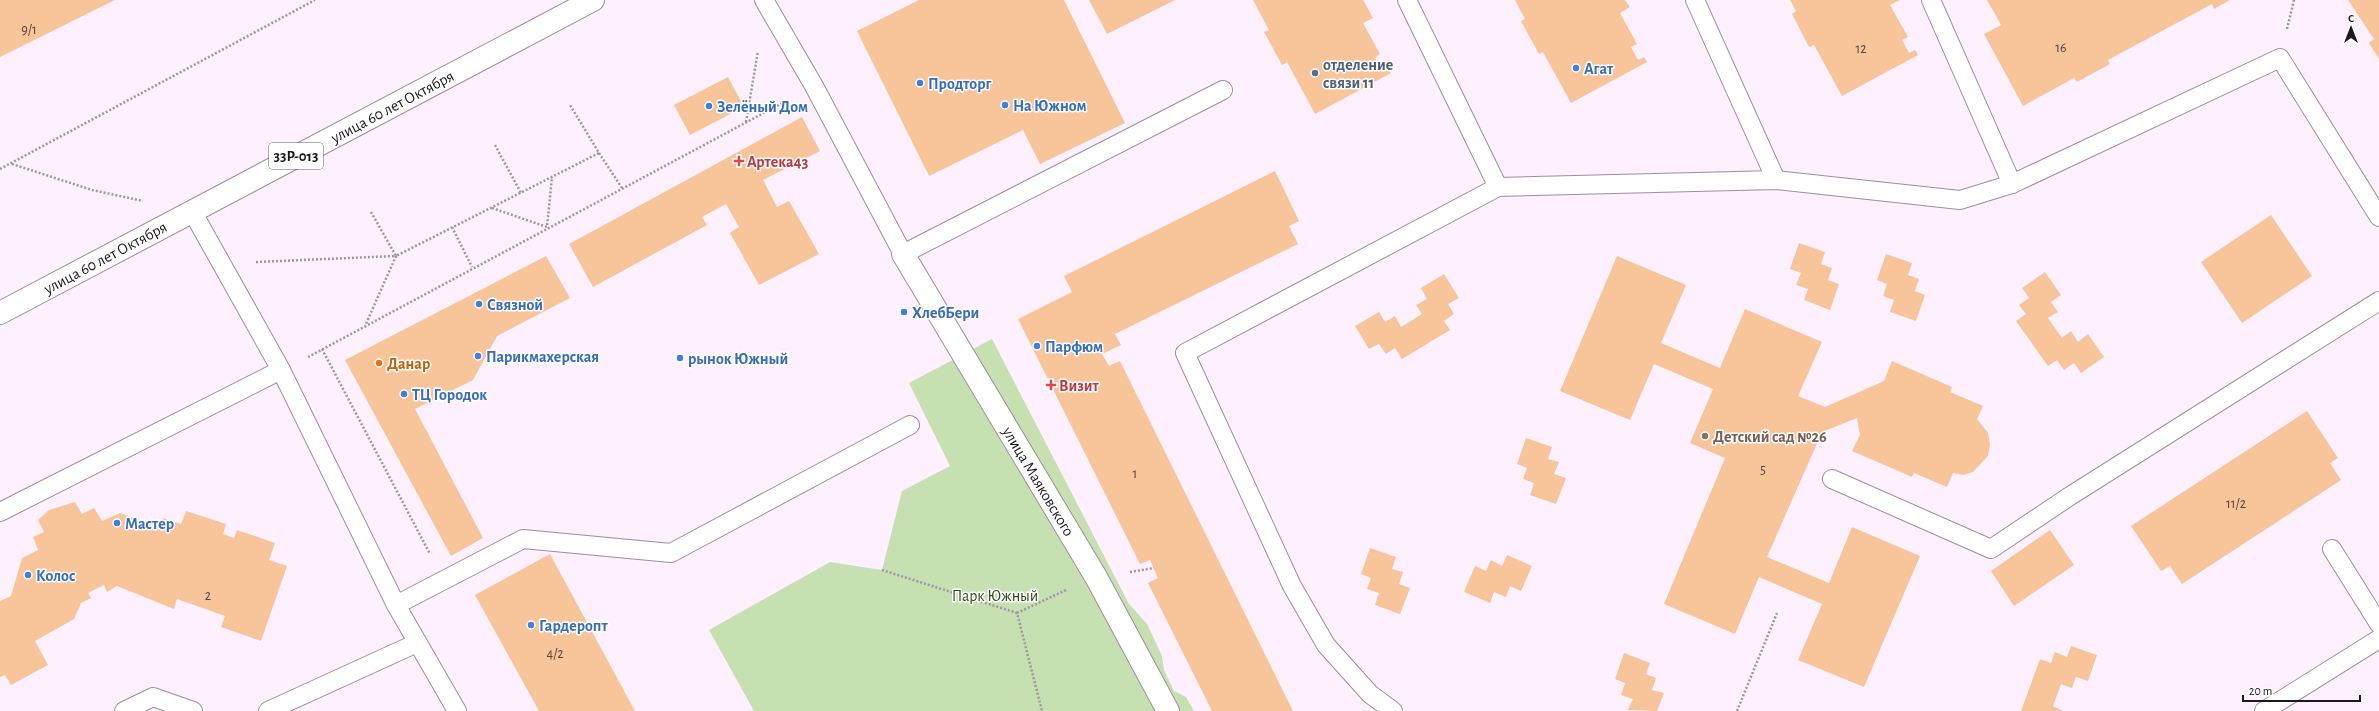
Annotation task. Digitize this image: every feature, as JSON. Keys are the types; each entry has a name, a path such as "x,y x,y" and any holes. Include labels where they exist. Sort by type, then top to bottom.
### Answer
{"main road":[{"name":"улица 60 лет Октября","path":"0,313 593,0"},
{"name":"улица Маяковского","path":"903,254 1096,577 1168,711"}],"lane":[{"path":"1407,0 1498,187"},
{"path":"1695,0 1776,180"},
{"path":"1931,0 2012,184"},
{"path":"765,1 814,86 903,254 1223,90"},
{"path":"1392,711 1370,694 1326,645 1292,586 1185,353 1498,187 1776,180 1960,200 2012,184 2280,58 2379,217"},
{"path":"192,211 281,370 396,605 457,711"},
{"path":"1832,479 1991,549 2070,496 2379,301"},
{"path":"0,512 281,370"},
{"path":"396,605 523,539 671,553 910,425"},
{"path":"2332,549 2379,624"},
{"path":"2264,711 2379,639"},
{"path":"268,711 417,643"},
{"path":"124,711 154,697 193,711"}],"path":[{"path":"0,169 316,0"},
{"path":"746,122 765,1"},
{"path":"444,581 322,350 472,267 814,86"},
{"path":"570,105 622,188"},
{"path":"494,145 521,193"},
{"path":"221,263 396,256 599,153"},
{"path":"0,169 14,163 92,190 192,211"},
{"path":"547,227 552,177"},
{"path":"491,208 547,227"},
{"path":"371,212 396,256"},
{"path":"452,227 472,267"},
{"path":"365,327 396,256"},
{"path":"882,570 1018,612 1096,577"},
{"path":"1018,612 1042,711"},
{"path":"1737,711 1777,613"}],"green space":[{"name":"Парк Южный","path":"992,339 1129,604 1147,624 1162,656 1164,670 1174,691 1186,697 1194,711 754,711 709,630 830,562 882,570 902,491 950,466 909,383"}],"building":[{"path":"0,0 115,0 0,57"},
{"name":"На Южном","path":"919,0 1064,0 1125,123 1040,164 1023,130 929,176 857,31"},
{"path":"1089,0 1175,0 1107,34"},
{"path":"1253,0 1363,0 1373,18 1363,23 1380,54 1375,58 1382,71 1388,68 1391,73 1315,114 1287,62 1282,65 1264,32 1269,30"},
{"path":"1515,0 1625,0 1630,7 1620,13 1637,44 1631,47 1638,60 1644,57 1647,62 1571,103 1543,52 1539,54 1521,21 1525,19"},
{"path":"1790,0 1900,0 1890,5 1908,37 1902,40 1909,53 1915,50 1918,55 1842,96 1814,45 1809,47 1792,14 1796,11"},
{"path":"1987,0 2230,0 2214,9 2212,4 2108,60 2110,64 2077,82 2074,78 2023,106 1984,34 2001,25"},
{"path":"2348,0 2379,0 2379,59 2369,43 2374,39"},
{"name":"Зелёный Дом","path":"728,77 744,107 690,135 674,105"},
{"path":"802,117 820,151 763,180 777,207 789,201 819,254 759,285 730,233 739,227 726,204 702,217 707,225 593,287 569,244"},
{"path":"1275,171 1299,221 1289,226 1298,244 1115,334 1121,345 1102,354 1109,366 1120,361 1293,711 1212,711 1148,583 1158,578 1150,560 1140,564 1018,319 1072,292 1064,276"},
{"path":"2271,215 2312,276 2242,323 2201,262"},
{"path":"1799,243 1825,252 1821,264 1832,268 1828,280 1839,284 1830,310 1804,300 1808,289 1796,285 1801,273 1790,269"},
{"path":"1886,254 1912,263 1908,275 1919,279 1915,291 1925,295 1916,321 1890,312 1894,300 1883,296 1887,284 1877,280"},
{"name":"ТЦ Городок","path":"546,256 570,298 497,336 473,380 415,409 483,538 451,556 345,360"},
{"path":"1617,256 1686,285 1661,343 1720,368 1745,309 1822,342 1798,396 1825,407 1884,381 1892,361 1952,387 1950,392 1983,406 1977,419 1988,433 1990,445 1988,456 1973,472 1963,475 1953,473 1947,487 1914,473 1912,477 1852,451 1860,435 1857,418 1822,432 1767,557 1829,583 1852,527 1920,556 1864,687 1798,660 1822,604 1759,577 1735,634 1664,604 1725,458 1690,443 1713,389 1654,364 1630,420 1560,391"},
{"path":"2045,272 2061,295 2051,302 2058,312 2048,318 2062,338 2071,331 2078,342 2088,334 2104,357 2081,373 2074,363 2064,370 2057,360 2048,366 2016,321 2026,314 2019,305 2029,298 2022,288"},
{"path":"1444,274 1459,298 1448,304 1454,314 1444,321 1450,330 1402,359 1395,348 1386,354 1379,344 1369,349 1355,326 1379,312 1385,322 1395,316 1401,327 1422,314 1416,305 1427,299 1421,288"},
{"path":"2307,411 2338,458 2330,463 2341,480 2182,584 2170,566 2161,571 2131,526"},
{"path":"1526,438 1552,447 1548,459 1559,462 1554,474 1566,478 1556,504 1530,495 1534,483 1523,479 1527,468 1517,464"},
{"path":"75,502 82,514 94,508 102,521 120,513 159,527 163,518 181,524 186,511 226,524 223,534 234,538 237,530 275,543 269,560 287,566 261,641 221,627 225,616 177,599 174,609 117,586 107,592 104,585 88,593 91,598 81,603 74,619 35,641 48,665 11,685 5,675 0,677 0,601 11,596 22,558 38,550 33,537 44,532 38,520 49,510"},
{"path":"2050,530 2074,565 2014,606 1991,571"},
{"path":"1370,548 1396,557 1392,569 1403,572 1399,584 1410,588 1400,614 1375,605 1379,593 1367,589 1371,578 1361,574"},
{"path":"550,554 635,711 539,711 475,595"},
{"path":"1507,555 1532,566 1521,591 1510,586 1506,597 1494,592 1490,603 1464,592 1475,566 1486,571 1491,560 1502,566"},
{"path":"2071,646 2097,655 2088,681 2076,677 2072,688 2061,684 2053,706 2063,711 2021,711 2040,659 2051,663 2055,652 2067,657"},
{"path":"1624,653 1650,663 1646,674 1656,678 1652,690 1664,693 1657,711 1628,710 1633,699 1621,695 1625,683 1615,679"}],"place":[{"name":"Агат","path":"1576,68"},
{"name":"отделение связи 11","path":"1315,73"},
{"name":"Продторг","path":"920,83"},
{"name":"На Южном","path":"1005,105"},
{"name":"Зелёный Дом","path":"709,106"},
{"name":"Артека43","path":"739,161"},
{"name":"Связной","path":"479,304"},
{"name":"ХлебБери","path":"904,312"},
{"name":"Парфюм","path":"1037,346"},
{"name":"Парикмахерская","path":"478,356"},
{"name":"рынок Южный","path":"680,358"},
{"name":"Данар","path":"379,363"},
{"name":"Визит","path":"1051,385"},
{"name":"ТЦ Городок","path":"404,394"},
{"name":"Детский сад №26","path":"1705,436"},
{"name":"Мастер","path":"117,523"},
{"name":"Колос","path":"28,575"},
{"name":"Гардеропт","path":"531,625"}]}
